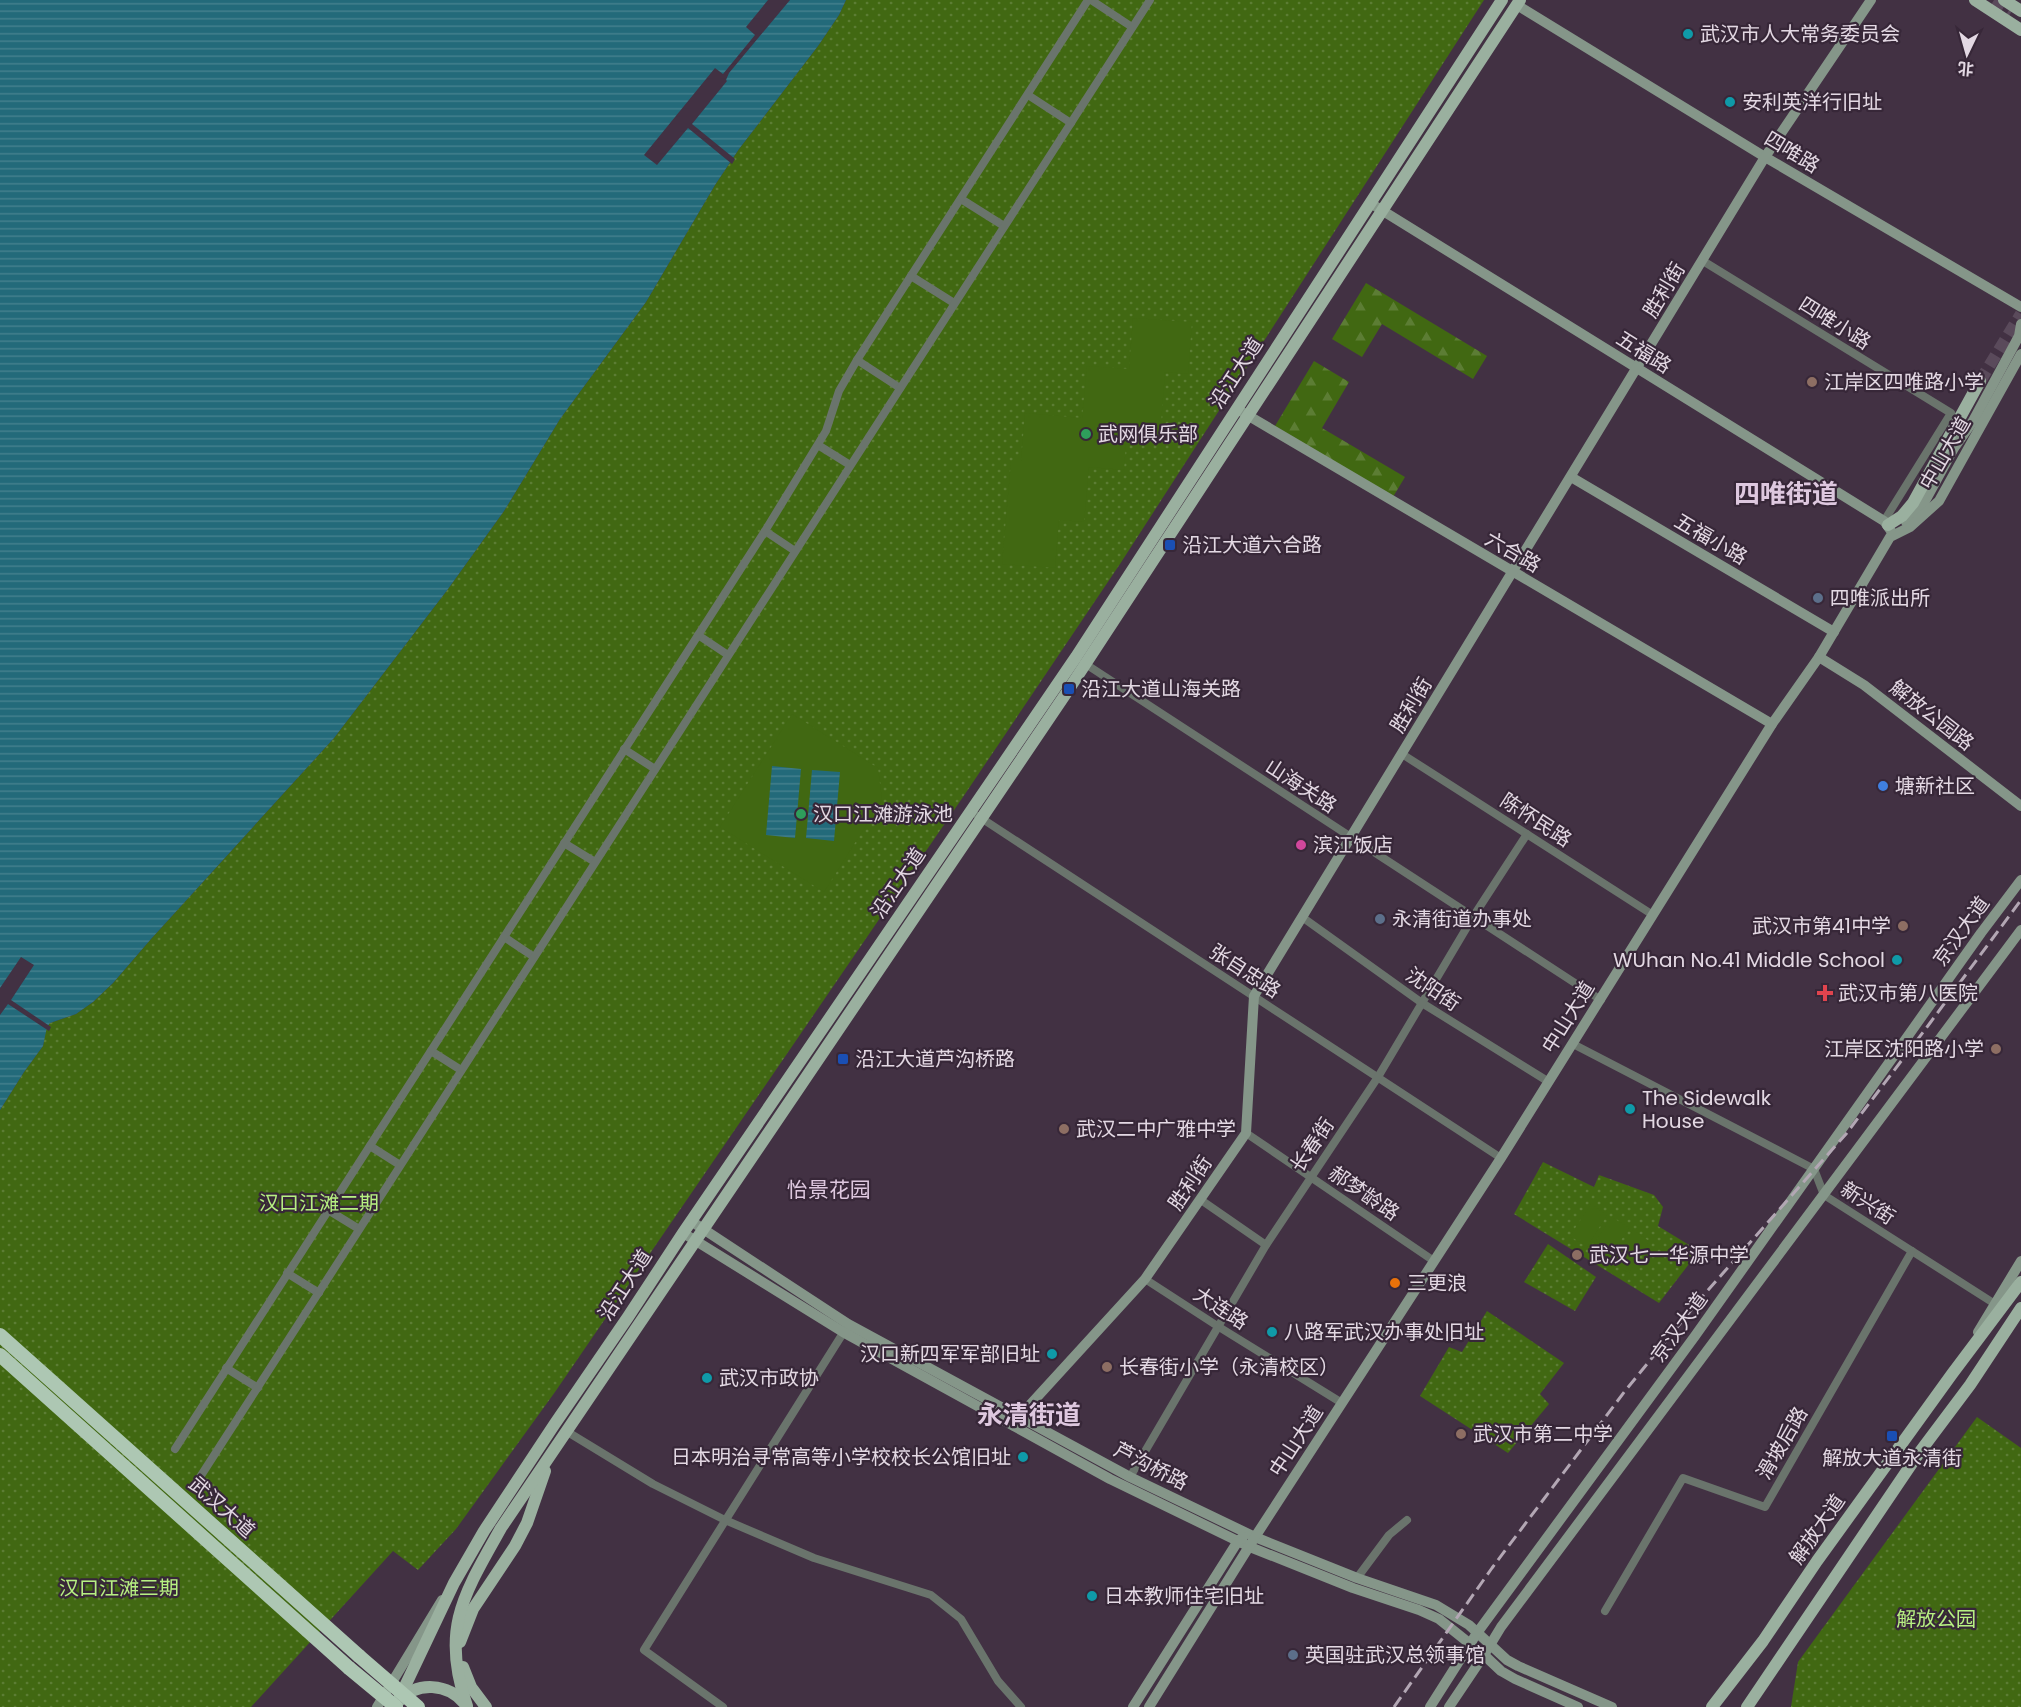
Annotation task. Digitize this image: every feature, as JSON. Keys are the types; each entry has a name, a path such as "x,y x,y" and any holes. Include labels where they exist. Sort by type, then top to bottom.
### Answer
{"highway":[{"name":"武汉大道","path":"0,1335 418,1707"},
{"name":"武汉大道","path":"0,1355 349,1668 396,1706"}],"main road":[{"name":"沿江大道","path":"467,1707 455,1661 457,1624 467,1591 501,1528 982,819 1080,660 1242,412 1370,203 1502,0"},
{"name":"胜利街","path":"1017,1421 1145,1279 1246,1133 1254,996 1766,157 1871,0"},
{"path":"1975,0 2021,30"},
{"path":"2004,0 2021,11"},
{"name":"沿江大道","path":"1242,412 1382,211 1518,2"},
{"name":"四唯路","path":"1518,2 1766,157 2021,307"},
{"name":"五福路","path":"1370,203 1888,528"},
{"name":"中山大道","path":"1149,1707 1251,1539 1550,1082 1772,724 1819,657 1888,528 1913,516 1925,501 1954,448 1978,412 2019,336 2021,324"},
{"name":"中山大道","path":"1888,528 1910,527 1939,501 2021,354"},
{"path":"1888,528 1913,503 1980,381"},
{"name":"六合路","path":"1242,412 1772,724"},
{"name":"五福小路","path":"1571,477 1834,632"},
{"name":"解放公园路","path":"1819,657 1864,685 2021,806"},
{"name":"沿江大道","path":"396,1706 454,1583 484,1531 691,1221 970,812 1080,660"},
{"name":"京汉大道","path":"1430,1707 1477,1633 1702,1327 2021,880"},
{"name":"京汉大道","path":"1449,1707 1501,1627 2021,930"},
{"name":"芦沟桥路","path":"691,1221 846,1328"},
{"name":"芦沟桥路","path":"683,1233 846,1328 1017,1421 1251,1539 1353,1588 1419,1610 1438,1619 1471,1644 1611,1707"},
{"name":"解放大道","path":"1952,1374 2021,1261"},
{"name":"解放大道","path":"1712,1707 1763,1641 1817,1561 2021,1282"},
{"path":"1970,1385 2021,1308"},
{"path":"1747,1707 1919,1453 2021,1317"},
{"name":"芦沟桥路","path":"1017,1421 1110,1479 1238,1541 1251,1539 1436,1605 1477,1633 1501,1671 1578,1707"},
{"path":"455,1661 473,1610 515,1546 527,1523 550,1456"},
{"path":"1133,1707 1238,1541"},
{"path":"377,1707 424,1627 454,1583"},
{"path":"459,1645 468,1680 486,1707"},
{"path":"396,1706 415,1690 437,1687 457,1695 467,1707"}],"street":[{"path":"175,1449 765,531 826,431 843,382 1090,0 1132,27"},
{"path":"193,1488 1150,0"},
{"path":"1028,95 1071,123"},
{"path":"961,199 1004,226"},
{"name":"四唯小路","path":"1702,261 1951,413"},
{"path":"911,276 954,303"},
{"path":"857,360 900,388"},
{"name":"中山大道","path":"1888,528 1951,413"},
{"path":"818,444 850,465"},
{"path":"765,531 795,551"},
{"path":"698,635 728,655"},
{"name":"山海关路","path":"1080,660 1350,838 1601,999"},
{"path":"624,749 655,769"},
{"name":"陈怀民路","path":"1402,754 1653,915"},
{"name":"张自忠路","path":"970,812 1501,1158"},
{"name":"长春街","path":"1130,1477 1266,1245 1378,1077 1473,917 1527,834"},
{"path":"564,843 595,862"},
{"name":"沈阳街","path":"1302,917 1422,1004 1550,1082"},
{"path":"504,937 534,957"},
{"path":"1573,1044 1814,1169"},
{"path":"431,1051 461,1070"},
{"name":"郝梦龄路","path":"1246,1133 1434,1261"},
{"path":"370,1146 400,1165"},
{"name":"新兴街","path":"1814,1169 1824,1195 1995,1304"},
{"path":"1201,1200 1266,1245"},
{"path":"328,1210 359,1229"},
{"name":"滑坡后路","path":"1605,1611 1683,1478 1765,1507 1912,1251"},
{"path":"287,1273 319,1293"},
{"name":"大连路","path":"1145,1279 1342,1403"},
{"path":"723,1707 644,1650 846,1328"},
{"path":"226,1368 258,1388"},
{"path":"566,1431 653,1484 725,1520 814,1558 931,1595 961,1619 998,1681 1021,1707"},
{"path":"1358,1578 1389,1535 1407,1520"}],"green space":[{"name":"汉口江滩二期","path":"846,0 1484,0 1120,564 555,1392 456,1529 418,1570 393,1551 251,1707 0,1707 0,1110 43,1046 46,1027 50,1023 76,1014 113,983 334,738 448,589 504,511 560,419 646,302 715,185 739,149 818,46 839,15"},
{"path":"1366,283 1487,356 1473,379 1382,324 1362,357 1332,339"},
{"name":"武网俱乐部","path":"1133,318 1192,322 1188,374 1165,372 1161,424 1149,423 1147,446 1126,444 1124,470 1089,467 1084,522 1059,520 1055,568 1002,564 1011,461 1021,461 1025,413 1082,418 1087,366 1129,369"},
{"path":"1314,361 1349,382 1322,428 1405,477 1393,497 1275,426"},
{"name":"汉口江滩游泳池","path":"792,714 878,768 882,800 824,892 720,827"},
{"path":"1543,1162 1594,1187 1599,1175 1654,1195 1663,1207 1658,1226 1699,1251 1659,1303 1514,1214"},
{"path":"1591,1204 1607,1215 1587,1247 1570,1236"},
{"path":"1612,1217 1629,1228 1608,1260 1590,1249"},
{"path":"1633,1230 1649,1241 1629,1273 1611,1263"},
{"path":"1548,1244 1596,1277 1575,1311 1524,1282"},
{"path":"1487,1311 1564,1363 1540,1394 1549,1404 1508,1453 1420,1396 1449,1347 1462,1352"},
{"name":"解放公园","path":"1977,1417 2021,1448 2021,1707 1791,1707 1798,1662"}],"water":[{"path":"0,0 846,0 839,15 818,46 739,149 715,185 646,302 560,419 504,511 448,589 334,738 113,983 76,1014 50,1023 43,1046 0,1110"},
{"path":"772,766 801,769 795,838 766,835"},
{"path":"812,770 840,772 834,841 806,838"}],"pier":[{"path":"768,0 790,0 729,73 727,81 692,124 735,159 732,164 688,128 657,165 644,155 715,68 723,74 755,35 746,27"},
{"path":"21,957 34,965 11,1000 51,1027 49,1031 8,1004 0,1015 0,988"}],"tunnel":[{"path":"1994,0 2012,11"},
{"path":"1980,381 2021,314"}],"railway":[{"path":"1394,1707 1492,1568 1625,1391 1701,1298 1846,1134 2021,900"}],"place":[{"name":"武汉市人大常务委员会","path":"1688,34"},
{"name":"安利英洋行旧址","path":"1730,102"},
{"name":"江岸区四唯路小学","path":"1812,382"},
{"name":"武网俱乐部","path":"1086,434"},
{"name":"沿江大道六合路","path":"1170,545"},
{"name":"四唯派出所","path":"1818,598"},
{"name":"沿江大道山海关路","path":"1069,689"},
{"name":"塘新社区","path":"1883,786"},
{"name":"汉口江滩游泳池","path":"801,814"},
{"name":"滨江饭店","path":"1301,845"},
{"name":"永清街道办事处","path":"1380,919"},
{"name":"武汉市第41中学","path":"1903,926"},
{"name":"WUhan No.41 Middle School","path":"1897,960"},
{"name":"武汉市第八医院","path":"1825,993"},
{"name":"江岸区沈阳路小学","path":"1996,1049"},
{"name":"沿江大道芦沟桥路","path":"843,1059"},
{"name":"The Sidewalk House","path":"1630,1109"},
{"name":"武汉二中广雅中学","path":"1064,1129"},
{"name":"武汉七一华源中学","path":"1577,1255"},
{"name":"三更浪","path":"1395,1283"},
{"name":"八路军武汉办事处旧址","path":"1272,1332"},
{"name":"汉口新四军军部旧址","path":"1052,1354"},
{"name":"长春街小学（永清校区）","path":"1107,1367"},
{"name":"武汉市政协","path":"707,1378"},
{"name":"武汉市第二中学","path":"1461,1434"},
{"name":"解放大道永清街","path":"1892,1436"},
{"name":"日本明治寻常高等小学校校长公馆旧址","path":"1023,1457"},
{"name":"日本教师住宅旧址","path":"1092,1596"},
{"name":"英国驻武汉总领事馆","path":"1293,1655"}],"district":[{"name":"四唯街道","path":"1786,494"},
{"name":"怡景花园","path":"829,1190"},
{"name":"永清街道","path":"1029,1415"}],"park label":[{"name":"汉口江滩三期","path":"119,1588"}]}
